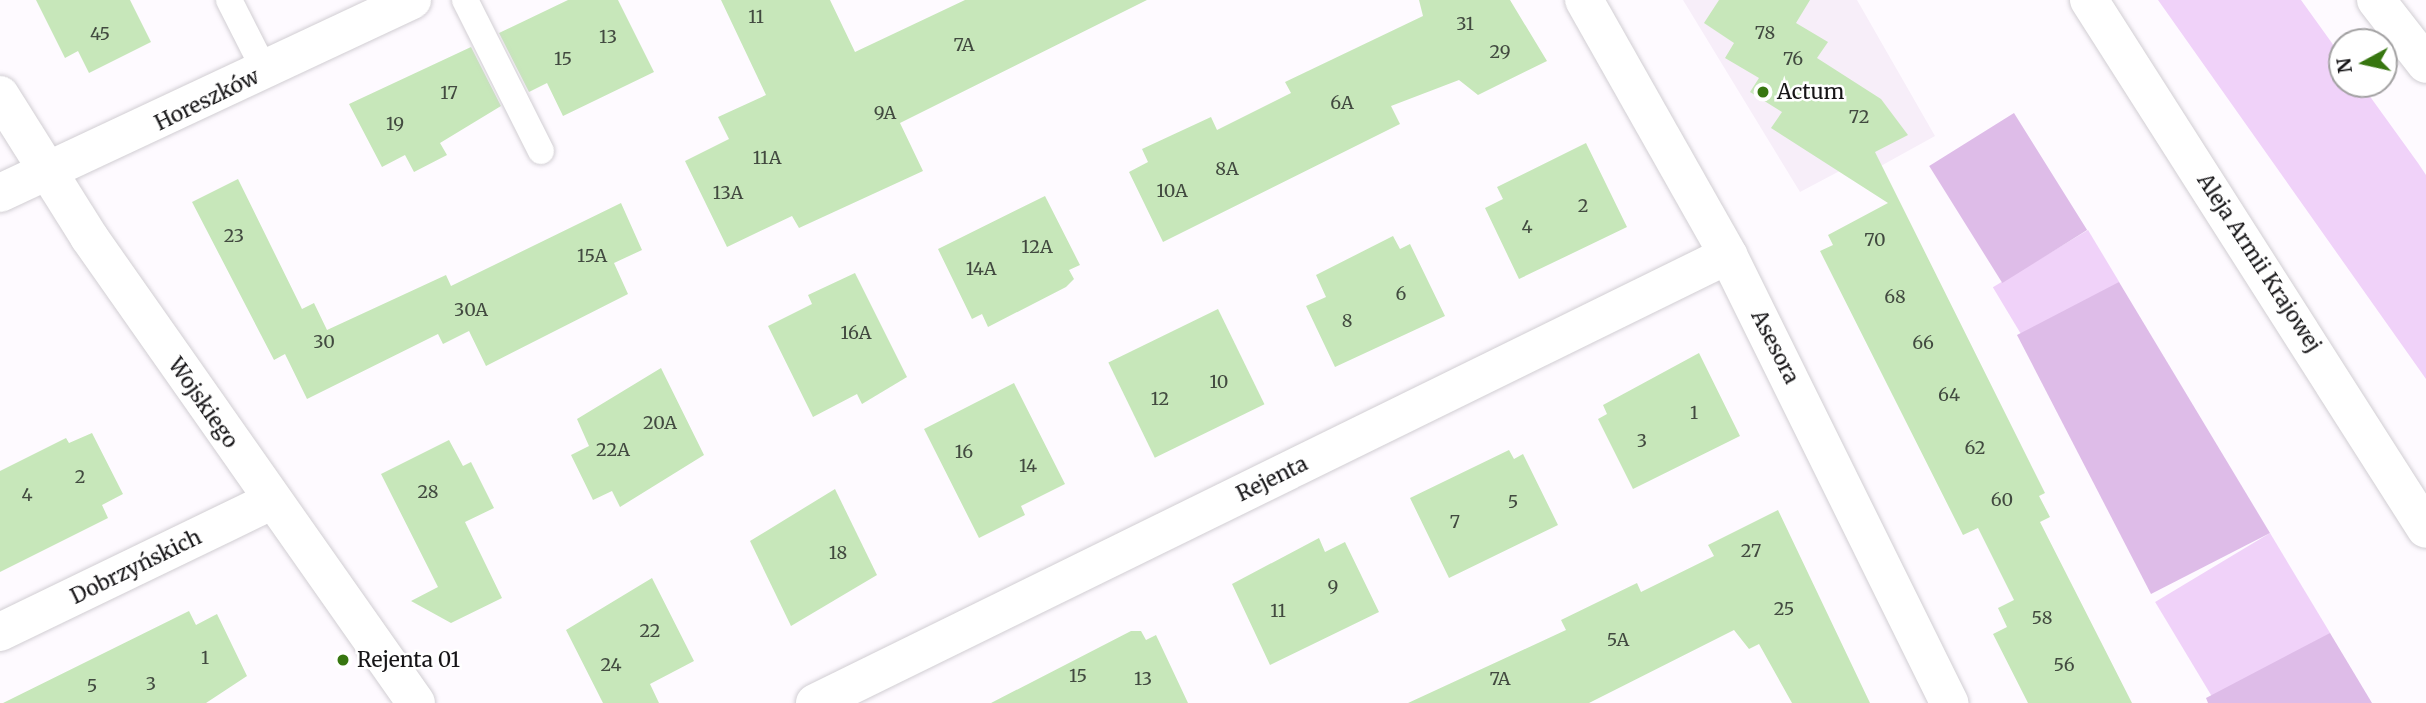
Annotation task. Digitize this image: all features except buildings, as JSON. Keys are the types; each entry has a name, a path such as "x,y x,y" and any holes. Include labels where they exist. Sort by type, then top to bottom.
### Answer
{"street":[{"name":"Horeszków","path":"0,193 412,0"},
{"name":"Asesora","path":"1584,0 1728,255 1949,703"},
{"name":"Aleja Armii Krajowej","path":"2089,0 2426,528"},
{"path":"2376,0 2426,64"},
{"name":"Wojskiego","path":"0,95 46,171 271,502 416,703"},
{"name":"Rejenta","path":"815,703 1728,255"},
{"name":"Dobrzyńskich","path":"0,632 271,502"}],"lane":[{"path":"229,0 265,71"},
{"path":"465,0 541,151"}],"shaded area":[{"path":"1683,0 1857,0 1935,136 1859,178 1851,165 1800,192"},
{"path":"2158,0 2301,0 2328,38 2328,98 2371,98 2418,163 2426,175 2426,379"},
{"path":"2014,113 2087,230 2002,283 1929,166"},
{"path":"2088,230 2119,282 2024,339 1993,287"},
{"path":"2119,282 2270,533 2151,594 2017,335"},
{"path":"2270,533 2330,633 2215,702 2155,602"},
{"path":"2330,633 2372,703 2208,703 2206,698"}],"place":[{"name":"Actum","path":"1763,92"},
{"name":"Rejenta 01","path":"343,660"}]}
